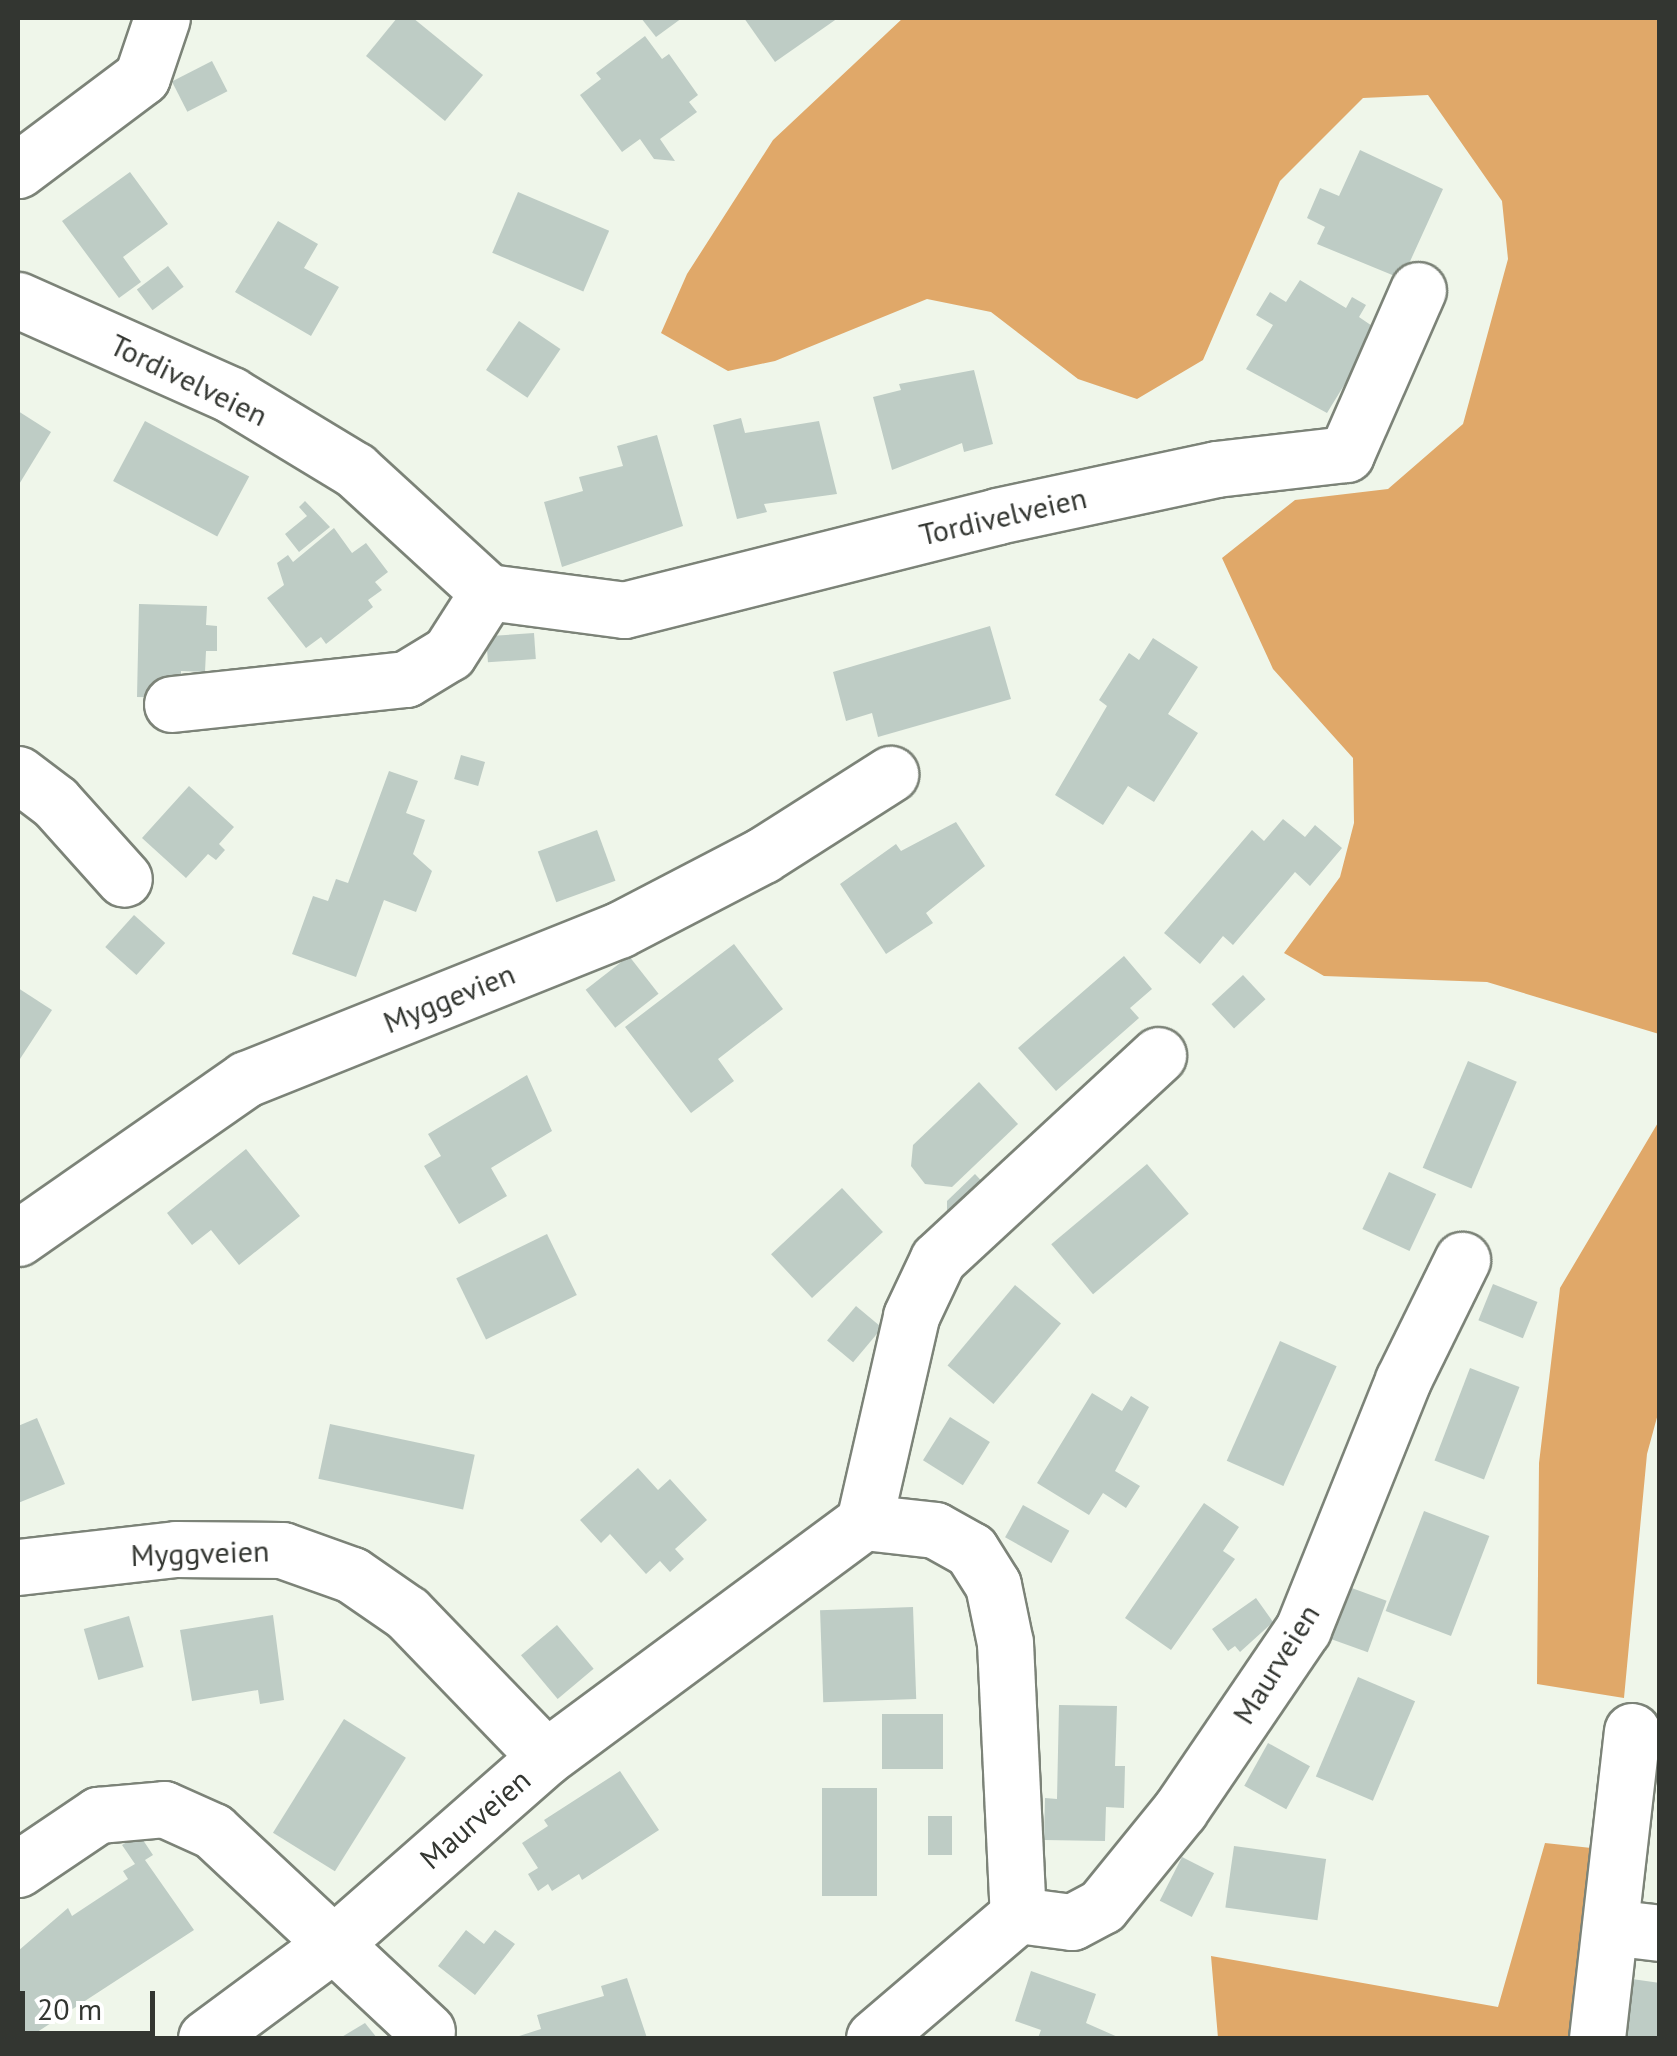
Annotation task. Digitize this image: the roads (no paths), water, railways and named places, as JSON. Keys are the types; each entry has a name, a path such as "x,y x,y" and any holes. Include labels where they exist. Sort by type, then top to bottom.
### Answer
{"street":[{"path":"18,170 142,77 162,18"},
{"name":"Tordivelveien","path":"18,300 231,396 355,470 488,592 624,610 997,516 1216,469 1346,454 1418,290"},
{"path":"172,704 406,679 449,653 488,592"},
{"path":"18,774 55,802 124,878"},
{"name":"Myggevien","path":"18,1238 246,1079 618,930 762,855 890,774"},
{"path":"876,2037 1018,1915 1004,1643 992,1585 971,1550 934,1530 864,1522 911,1316 938,1259 1158,1056"},
{"name":"Maurveien","path":"1018,1915 1072,1922 1102,1906 1215,1760 1303,1628 1403,1380 1462,1260"},
{"name":"Maurveien","path":"206,2038 333,1944 546,1757 864,1522"},
{"name":"Myggveien","path":"18,1567 176,1549 282,1550 352,1575 408,1613 546,1757"},
{"path":"1597,2038 1635,1930 1632,1731"},
{"path":"18,1870 98,1814 164,1809 213,1831 427,2031"}]}
